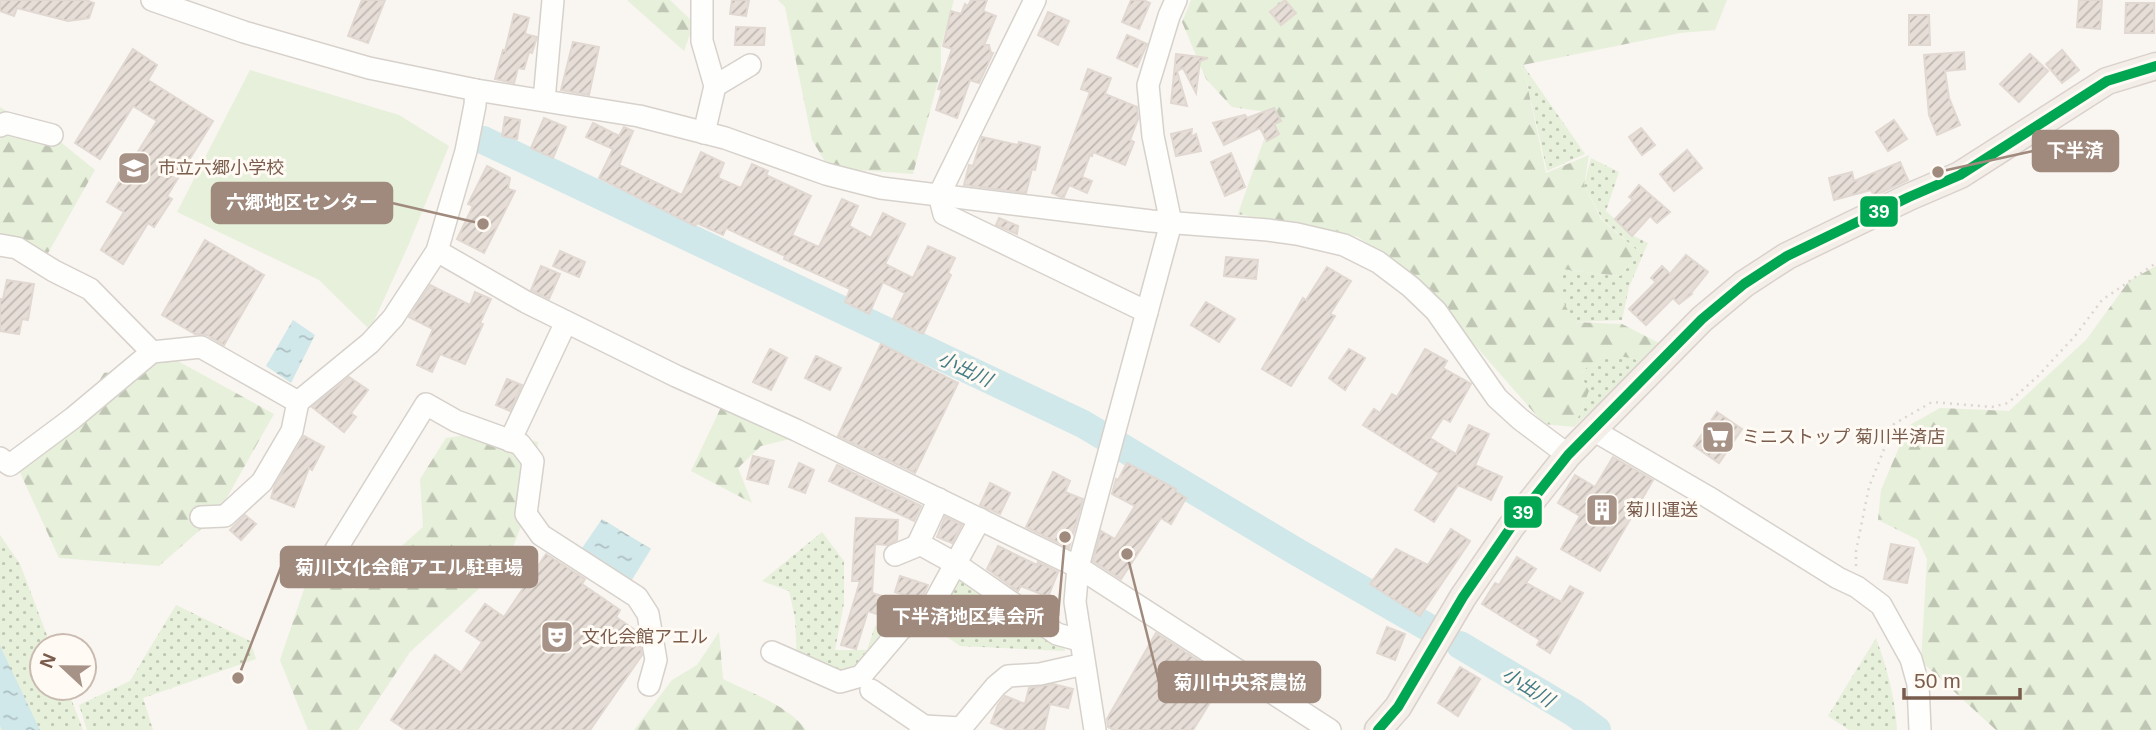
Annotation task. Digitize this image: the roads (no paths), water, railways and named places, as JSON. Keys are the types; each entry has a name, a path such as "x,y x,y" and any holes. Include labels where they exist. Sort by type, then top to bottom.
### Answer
{"main road":[{"path":"1378,730 1398,707 1463,597 1511,527 1568,455 1702,318 1744,284 1787,256 1960,175 2106,81 2156,66"}],"street":[{"path":"152,0 244,32 369,68 476,90 639,116 704,132 826,174 881,188 1171,223 1297,234 1344,245 1378,262 1411,287 1436,311 1497,398 1568,455"},
{"path":"544,100 553,0"},
{"path":"702,0 702,41 715,86 704,132"},
{"path":"1035,0 939,195 944,214 1147,312"},
{"path":"1095,730 1075,602 1078,567 1171,223 1153,136 1148,85 1176,0"},
{"path":"715,86 750,65"},
{"path":"201,517 225,516 262,482 292,431 298,402 370,343 393,318 438,251 466,151 476,90"},
{"path":"0,126 6,123 52,135"},
{"path":"0,245 17,248 90,289 152,352"},
{"path":"438,251 566,322 1078,567 1330,730"},
{"path":"510,441 566,322"},
{"path":"0,458 10,465 73,418 152,352 201,347 298,402"},
{"path":"335,551 426,404 456,421 520,444 533,461 526,514 541,535 637,597 648,614 656,660 649,685"},
{"path":"1593,430 1857,587 1881,605 1911,659 1917,684 1920,730"},
{"path":"895,555 917,546 939,499"},
{"path":"772,652 840,682 861,676 901,629 929,612 980,519"},
{"path":"918,543 956,564 1057,634 1079,640"},
{"path":"871,690 922,728 961,728 996,686 1008,676 1040,674 1084,664"}],"water":[{"path":"293,320 315,335 291,383 266,366"},
{"path":"602,519 651,549 630,583 580,551"},
{"path":"0,645 40,730 2,730 0,726"}],"waterway":[{"name":"小出川","path":"483,140 1083,424 1431,629"},
{"name":"小出川","path":"1460,645 1574,713 1597,730"}],"place":[{"name":"市立六郷小学校","path":"134,168"},
{"name":"下半済","path":"1938,172"},
{"name":"六郷地区センター","path":"483,224"},
{"name":"ミニストップ 菊川半済店","path":"1718,437"},
{"name":"菊川運送","path":"1602,510"},
{"name":"下半済地区集会所","path":"1065,537"},
{"name":"菊川中央茶農協","path":"1127,554"},
{"name":"文化会館アエル","path":"557,637"},
{"name":"菊川文化会館アエル駐車場","path":"238,678"}]}
